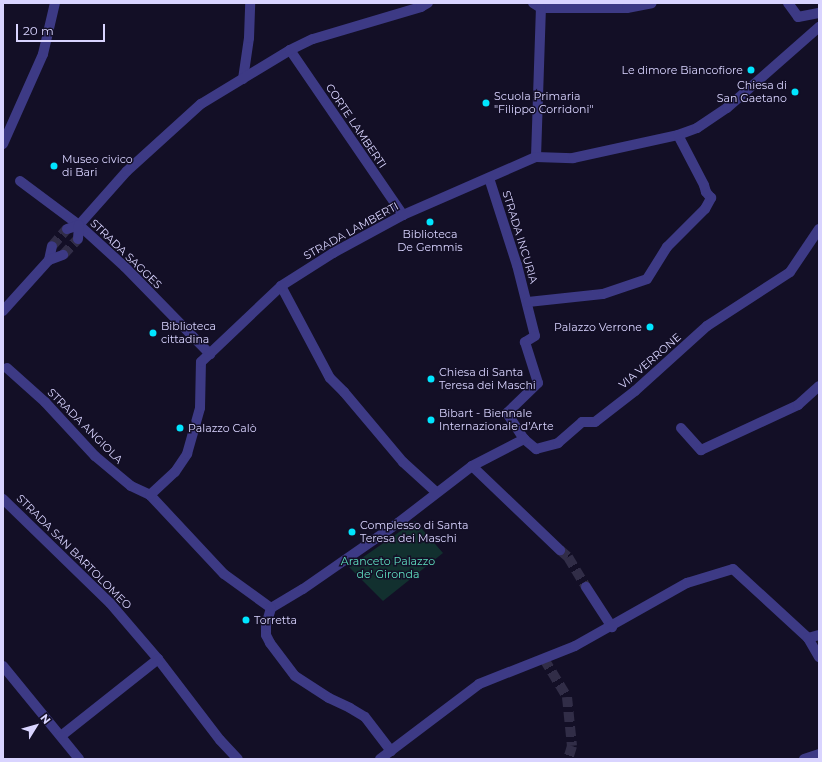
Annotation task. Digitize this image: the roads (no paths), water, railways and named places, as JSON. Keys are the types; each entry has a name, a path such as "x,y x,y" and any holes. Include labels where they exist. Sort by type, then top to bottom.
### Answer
{"street":[{"path":"3,144 43,54 55,3"},
{"path":"243,79 249,38 250,3"},
{"path":"66,229 79,225 127,172 195,109 243,79 290,50 313,39 421,7 428,3"},
{"path":"652,3 627,8 537,5 536,157 573,158 678,134 697,128 727,108 819,27"},
{"path":"788,3 798,17 819,13"},
{"name":"CORTE LAMBERTI","path":"290,50 403,215"},
{"path":"528,302 604,294 646,279 668,247 705,209 711,198 706,192 704,185 678,134"},
{"name":"STRADA LAMBERTI","path":"150,495 175,472 187,454 200,408 201,362 281,286 334,253 403,215 536,157"},
{"name":"STRADA INCURIA","path":"489,178 528,302 535,336 525,342 538,383 507,412 524,439"},
{"name":"STRADA SAGGES","path":"20,180 79,225 125,267 210,354"},
{"path":"78,239 79,225"},
{"name":"VIA VERRONE","path":"524,439 536,449 558,443 582,422 595,422 635,391 707,326 790,272 819,229"},
{"path":"49,260 52,246"},
{"path":"3,311 49,260 63,255"},
{"path":"281,286 330,378 344,392 403,462 436,492"},
{"name":"STRADA ANGIOLA","path":"7,368 45,402 95,456 131,486 150,495"},
{"path":"681,428 701,450 798,405 819,386"},
{"path":"391,751 364,717 350,708 329,698 295,676 270,643 266,635 266,625 271,608 303,589 398,523 436,492 472,466 524,439"},
{"path":"472,466 560,550"},
{"path":"150,495 224,574 271,608"},
{"name":"STRADA SAN BARTOLOMEO","path":"3,499 110,603 158,659 220,740 238,759"},
{"path":"380,759 479,684 576,646 612,627 687,583 733,569 808,638 819,657"},
{"path":"586,587 612,627"},
{"path":"808,638 819,635"},
{"path":"61,736 158,659"},
{"path":"3,666 79,759"},
{"path":"804,759 819,754"}],"tunnel":[{"path":"52,246 67,229"},
{"path":"63,255 78,239"},
{"path":"560,550 568,557 586,587"},
{"path":"544,659 567,697 572,746 568,759"}],"place":[{"name":"Le dimore Biancofiore","path":"751,70"},
{"name":"Chiesa di San Gaetano","path":"795,92"},
{"name":"Scuola Primaria \"Filippo Corridoni\"","path":"486,103"},
{"name":"Museo civico di Bari","path":"54,166"},
{"name":"Biblioteca De Gemmis","path":"430,222"},
{"name":"Palazzo Verrone","path":"650,327"},
{"name":"Biblioteca cittadina","path":"153,333"},
{"name":"Chiesa di Santa Teresa dei Maschi","path":"431,379"},
{"name":"Bibart - Biennale Internazionale d’Arte","path":"431,420"},
{"name":"Palazzo Calò","path":"180,428"},
{"name":"Complesso di Santa Teresa dei Maschi","path":"352,532"},
{"name":"Torretta","path":"246,620"}],"park label":[{"name":"Aranceto Palazzo de' Gironda","path":"388,568"}]}
